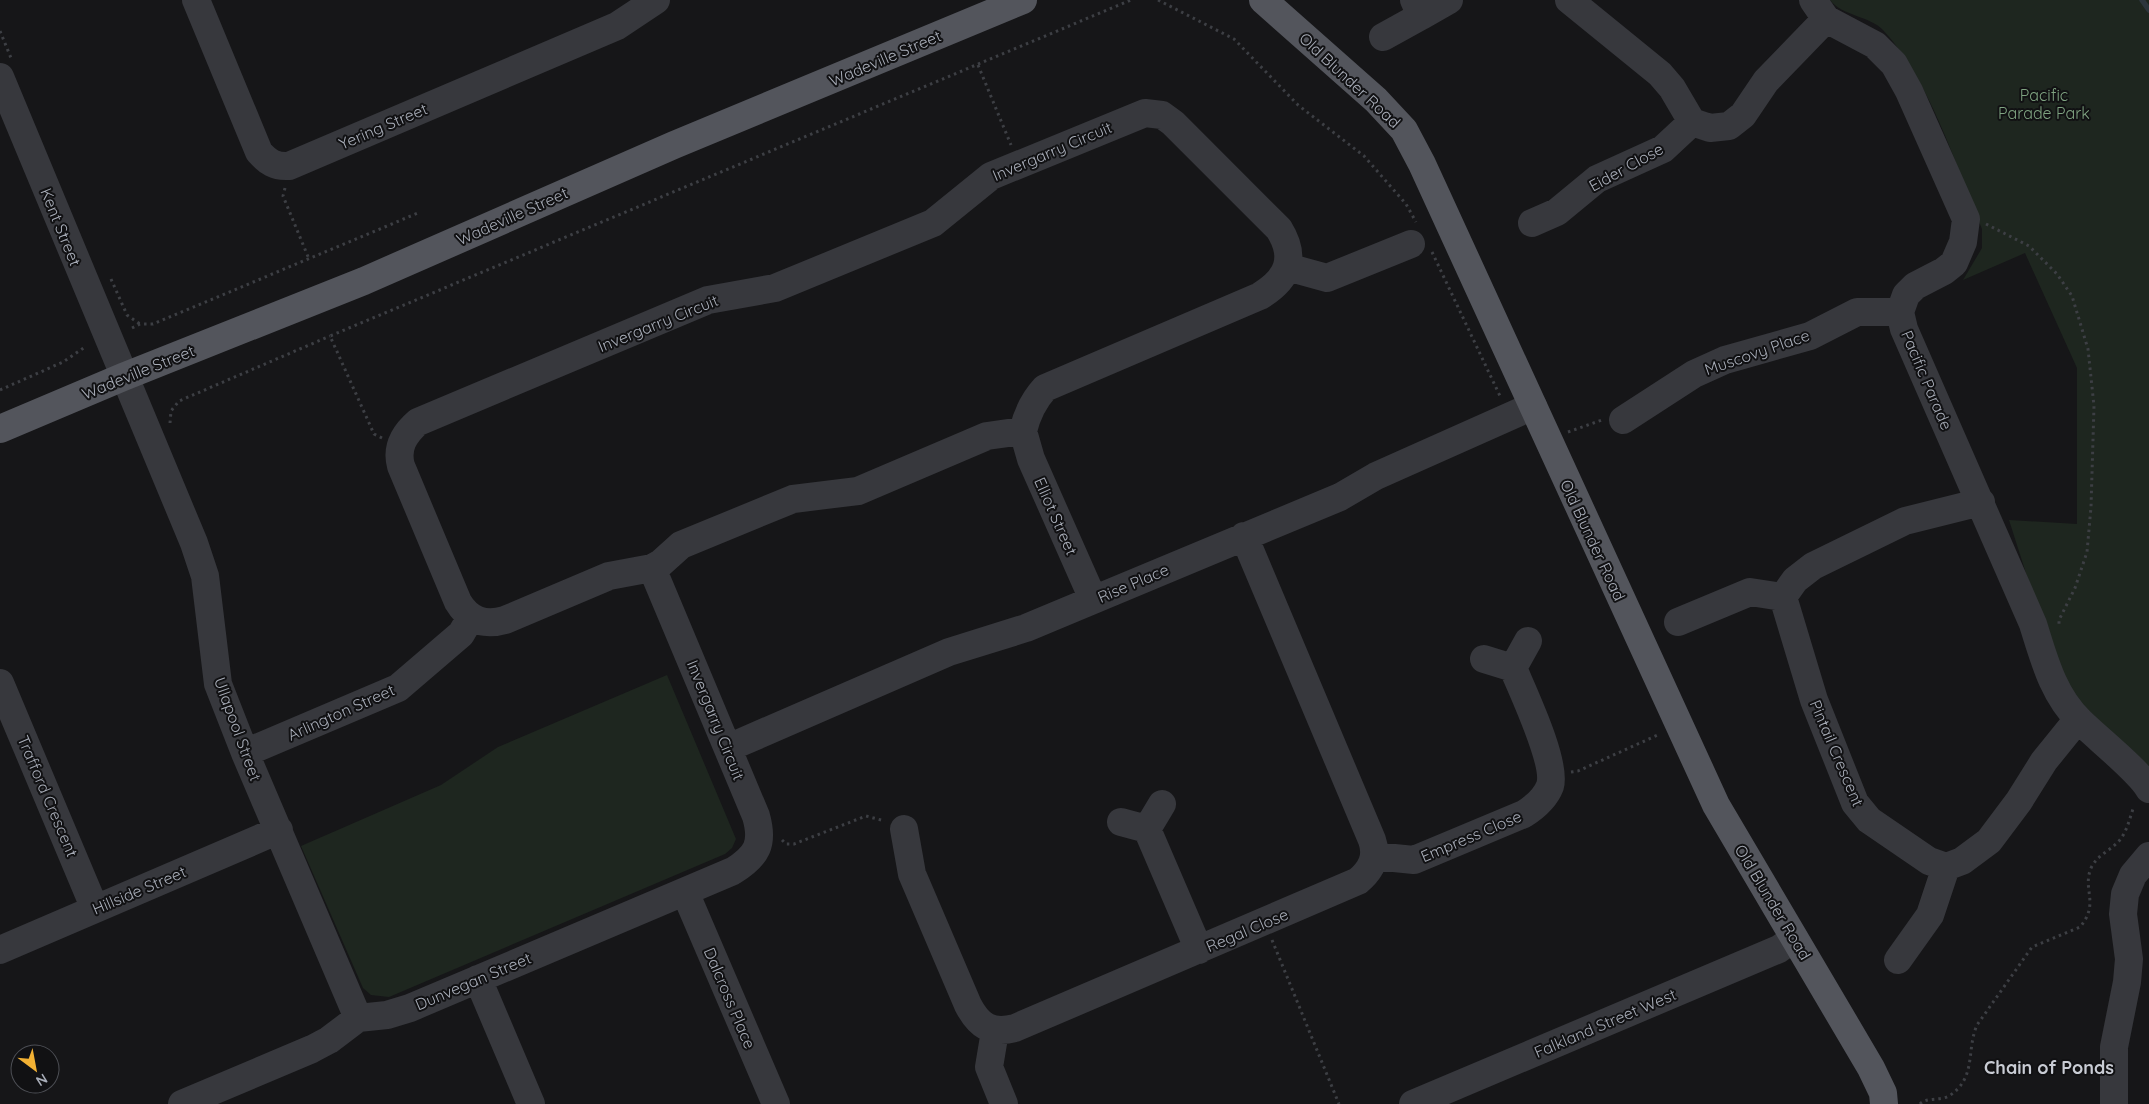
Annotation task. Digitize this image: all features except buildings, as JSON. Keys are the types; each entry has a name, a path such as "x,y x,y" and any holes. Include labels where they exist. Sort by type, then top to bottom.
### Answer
{"main road":[{"name":"Wadeville Street","path":"0,430 123,376 364,281 674,145 1023,0"},
{"name":"Old Blunder Road","path":"1266,1 1376,100 1404,130 1422,164 1521,412 1548,441 1716,805 1871,1068 1883,1093 1884,1104"}],"street":[{"path":"196,0 259,152 271,163 282,167"},
{"name":"Yering Street","path":"282,167 617,26 656,0"},
{"path":"1383,37 1417,8 1449,0"},
{"path":"1569,0 1660,74 1672,88 1692,122 1710,128 1729,126 1743,115 1766,81 1820,10"},
{"name":"Pacific Parade","path":"1820,10 1875,46 1894,64 1909,91 1966,219 1964,242 1954,263 1944,271 1915,286 1906,295 1900,312 1904,328 2033,624 2044,660 2059,695 2078,719 2148,787"},
{"name":"Kent Street","path":"0,78 123,376"},
{"name":"Invergarry Circuit","path":"400,449 408,431 418,422 708,300 775,288 933,223 991,176 1145,113 1162,115 1173,123 1279,229 1289,250 1287,267"},
{"name":"Eider Close","path":"1532,223 1557,212 1597,180 1662,150 1692,122"},
{"path":"400,449 401,466 458,602 466,614 471,617 481,622 494,623 609,576 652,568 681,545 793,499 858,490 987,436 1023,431 1027,414 1035,399 1045,388 1260,296 1274,287 1287,267 1327,278 1419,238"},
{"name":"Muscovy Place","path":"1622,420 1694,374 1725,360 1810,336 1857,312 1900,312"},
{"name":"Ullapool Street","path":"123,376 194,543 205,576 218,684 358,1018"},
{"name":"Rise Place","path":"728,748 949,652 1026,628 1340,497 1376,476 1521,412"},
{"name":"Elliot Street","path":"1023,431 1031,459 1093,599"},
{"path":"1678,622 1750,592 1783,597 1795,580 1813,566 1905,521 1981,502"},
{"path":"1244,536 1372,840 1374,856"},
{"name":"Invergarry Circuit","path":"652,568 756,816 760,832 768,839"},
{"name":"Pintail Crescent","path":"1783,597 1814,700 1855,803 1869,820 1929,861 1946,867"},
{"name":"Arlington Street","path":"246,754 398,688 461,634 471,617"},
{"path":"1513,668 1528,641"},
{"path":"1484,659 1513,668"},
{"path":"1513,668 1548,756 1551,775"},
{"name":"Trafford Crescent","path":"0,683 95,909"},
{"path":"1898,960 1930,915 1946,867 1962,861 1989,840 2019,801 2044,761 2078,719"},
{"name":"Empress Close","path":"1374,856 1414,860 1524,814 1536,806 1546,795 1551,784 1551,775"},
{"path":"1147,828 1162,804"},
{"path":"1121,822 1147,828"},
{"path":"1147,828 1199,950"},
{"path":"904,829 912,874 968,1005 978,1022 995,1031 990,1067 1004,1104"},
{"name":"Hillside Street","path":"0,950 279,830"},
{"name":"Dunvegan Street","path":"358,1018 387,1015 734,872 750,861 768,839"},
{"name":"Regal Close","path":"995,1031 1015,1028 1264,923 1358,881 1366,874 1374,856"},
{"path":"2114,1104 2114,1047 2130,960 2123,914 2125,894 2133,875 2149,856"},
{"name":"Dalcross Place","path":"685,892 776,1104"},
{"name":"Falkland Street West","path":"1413,1104 1779,949 1794,938"},
{"path":"478,979 531,1104"},
{"path":"182,1104 312,1050 358,1018"}],"path":[{"path":"171,425 169,417 171,411 179,401 754,157 1131,0"},
{"path":"1158,0 1234,39 1298,105 1364,156 1406,204 1419,238 1521,412"},
{"path":"978,65 1019,164"},
{"path":"282,167 288,181 283,196 310,259"},
{"path":"132,328 140,324 153,324 418,212"},
{"path":"1982,216 1986,224 2030,246 2057,274 2072,296 2088,349 2094,406 2091,507 2087,552 2075,588 2059,620 2058,629"},
{"path":"330,336 374,434 400,449"},
{"path":"0,390 63,362 85,347"},
{"path":"1548,441 1597,420 1622,420"},
{"path":"1551,775 1578,771 1679,726"},
{"path":"1920,1104 1925,1100 1938,1100 1949,1096 1962,1083 1970,1066 1972,1040 1976,1026 2032,947 2080,927 2085,921 2091,909 2089,874 2091,868 2099,857 2121,838 2138,795 2148,787"},
{"path":"768,839 786,844 794,844 866,816 904,829"},
{"path":"1264,923 1339,1104"}],"green space":[{"name":"Pacific Parade Park","path":"1830,0 2149,0 2149,771 2080,702 2055,664 2009,520 2077,524 2077,368 2025,253 1963,280 1982,248 1982,229 1928,99 1900,51 1883,30 1871,22 1849,13"},
{"path":"667,675 736,839 732,848 725,854 389,997 371,995 363,988 301,846 441,785 498,747"}],"waterway":[{"path":"2142,0 2149,10"}],"district":[{"name":"Chain of Ponds","path":"2049,1068"}]}
